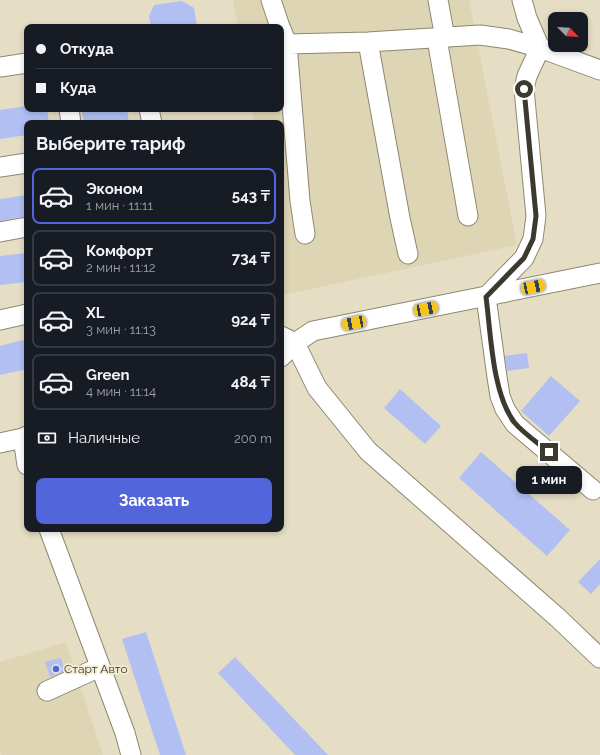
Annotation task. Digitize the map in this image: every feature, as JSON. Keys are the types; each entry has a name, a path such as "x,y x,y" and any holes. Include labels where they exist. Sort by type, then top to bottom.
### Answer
{"street":[{"path":"271,0 280,24"},
{"path":"438,0 441,38 468,216"},
{"path":"486,297 524,258 533,239 536,216 524,89 527,76 540,48 527,18 522,0"},
{"path":"284,33 368,42 480,35 509,39 540,48 600,70"},
{"path":"368,42 408,254"},
{"path":"284,43 300,201 305,234"},
{"path":"0,67 24,63"},
{"path":"0,167 24,163"},
{"path":"0,232 24,228"},
{"path":"284,350 288,340 313,331 600,273"},
{"path":"486,297 500,396 505,409 515,424 594,490"},
{"path":"0,320 24,315"},
{"path":"288,340 318,388 368,450 540,602 600,658"},
{"path":"0,443 24,437"},
{"path":"50,532 131,755"},
{"path":"47,691 100,667"}],"shaded area":[{"path":"233,0 469,0 517,245 284,295 284,120 254,120 252,112 284,112 284,24 237,24"},
{"path":"66,642 103,755 1,755 0,662"}],"building":[{"path":"182,1 194,8 197,24 150,24 149,16 154,5"},
{"path":"24,106 24,112 47,112 49,120 24,120 24,135 0,139 0,110"},
{"path":"82,112 127,112 129,120 83,120"},
{"path":"24,195 24,217 0,221 0,199"},
{"path":"24,253 24,282 0,285 0,256"},
{"path":"24,340 24,370 0,375 0,346"},
{"path":"527,353 529,368 507,371 505,356"},
{"path":"551,376 580,401 549,436 521,411"},
{"path":"400,389 441,426 425,444 384,408"},
{"path":"481,452 570,530 547,556 459,478"},
{"path":"600,559 600,584 591,594 578,582"},
{"path":"146,632 186,755 160,755 122,639"},
{"path":"235,657 328,755 295,755 218,673"},
{"name":"Старт Авто","path":"61,658 65,671 50,677 45,662"}],"place":[{"name":"Старт Авто","path":"56,669"}],"route":[{"path":"524,89 536,216 533,239 524,258 486,297 494,359 502,402 515,424 549,452"}]}
